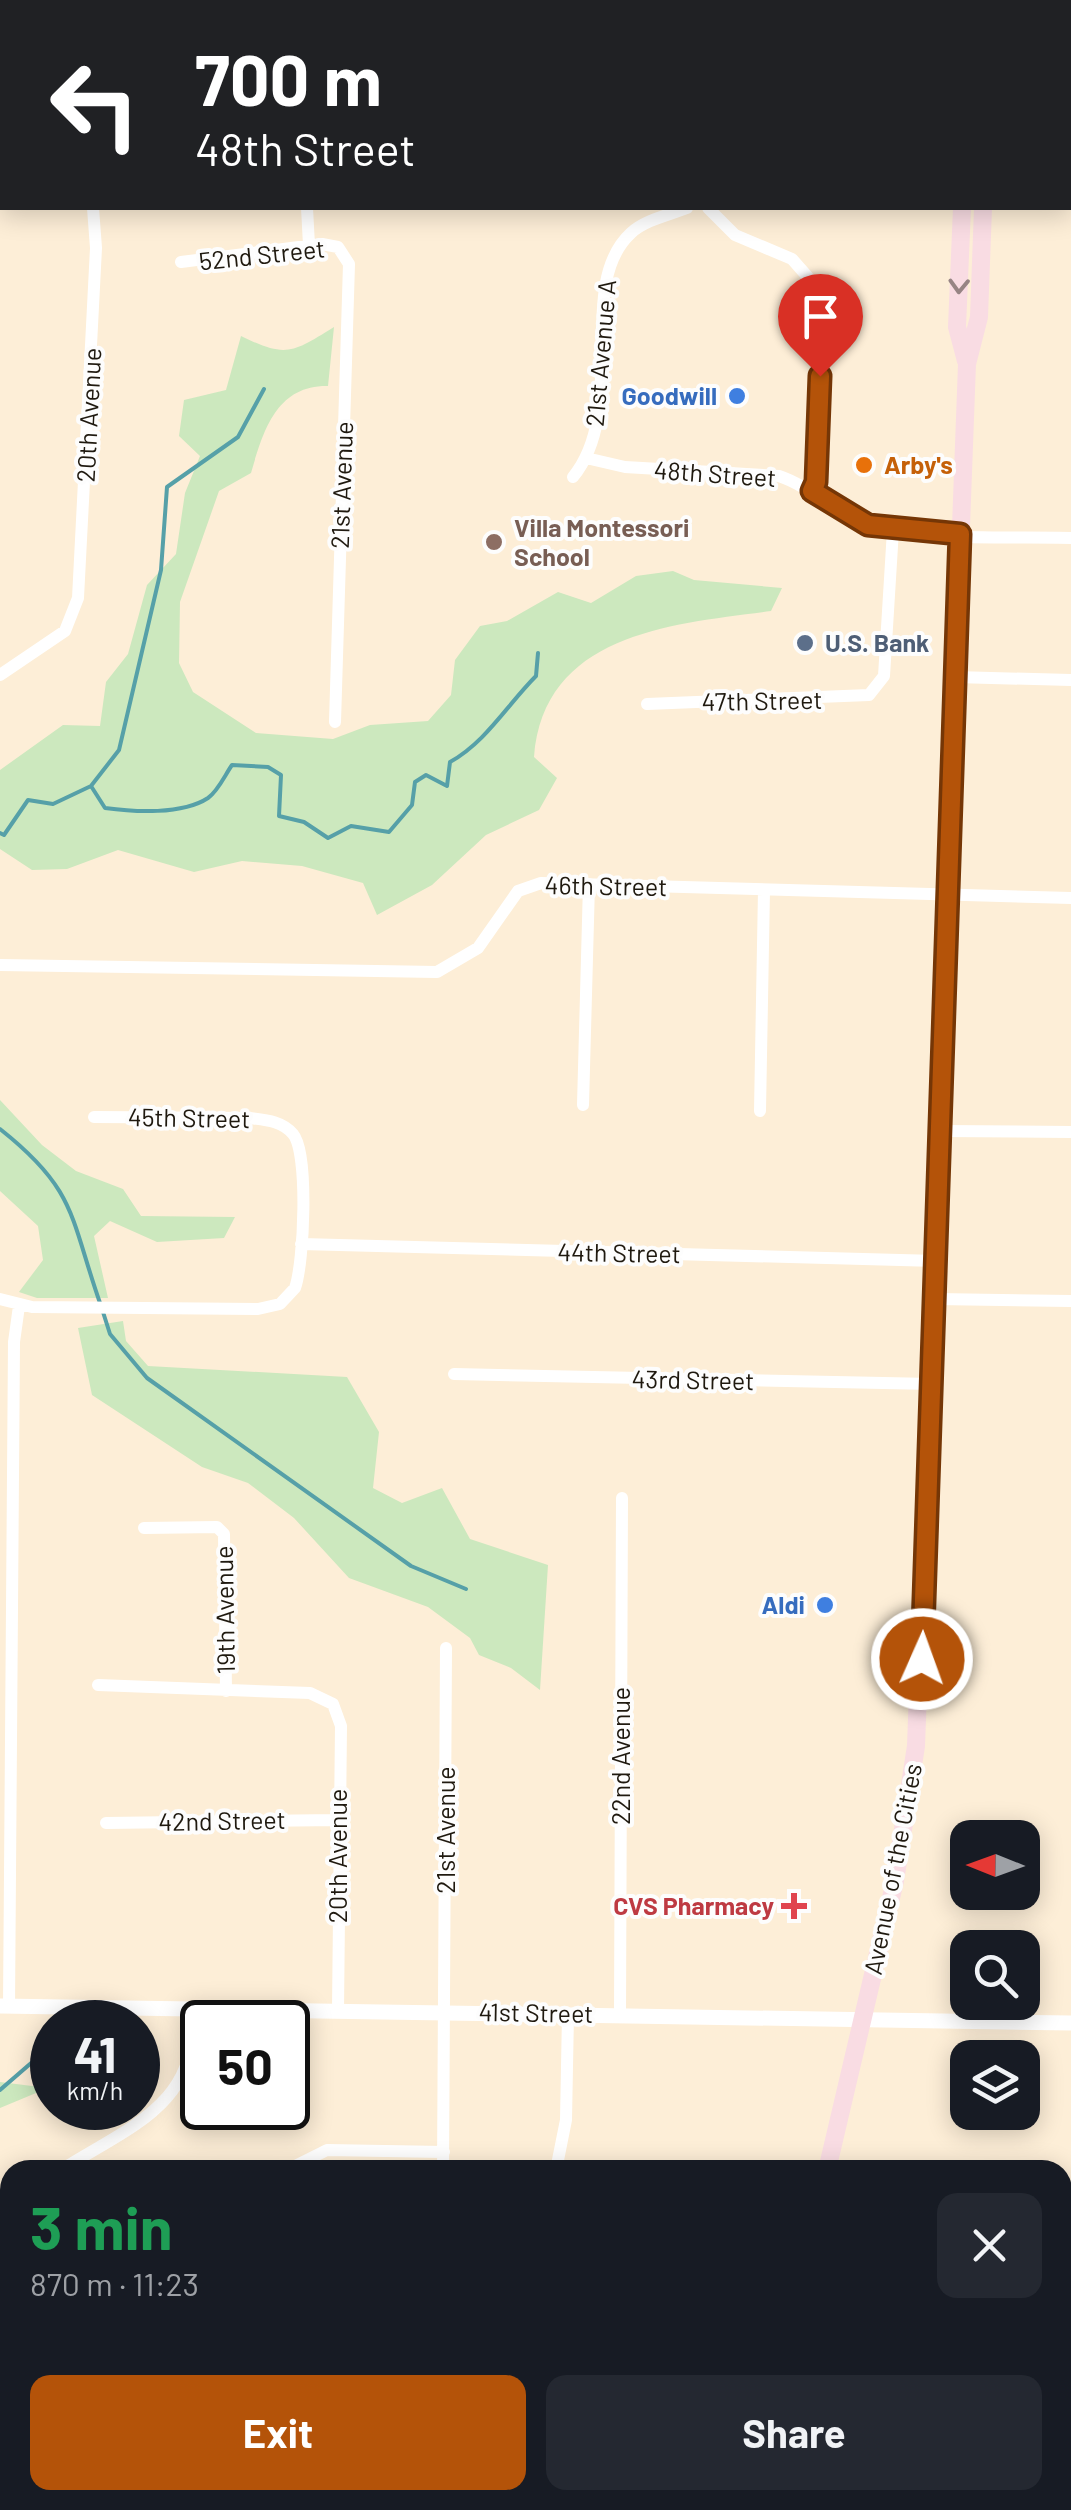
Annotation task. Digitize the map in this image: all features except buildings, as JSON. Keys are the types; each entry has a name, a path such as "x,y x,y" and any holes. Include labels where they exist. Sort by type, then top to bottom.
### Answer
{"main road":[{"name":"Avenue of the Cities","path":"962,210 957,327 967,364"},
{"name":"Avenue of the Cities","path":"829,2160 900,1855 916,1746 937,1260 967,364 979,317 983,210"},
{"path":"979,317 992,210"}],"street":[{"name":"20th Avenue","path":"0,675 65,630 80,587 96,248 92,210"},
{"path":"307,210 309,245"},
{"name":"21st Avenue A","path":"574,477 586,458 601,403 605,284 615,252 636,229 682,210"},
{"path":"710,210 735,236 792,259 814,284 822,334 816,482 812,491"},
{"name":"52nd Street","path":"181,262 235,259 309,245 332,245 342,250"},
{"name":"21st Avenue","path":"335,722 350,276 342,250"},
{"name":"48th Street","path":"586,458 625,467 757,472 790,480 853,519 893,530 1071,538"},
{"name":"47th Street","path":"646,704 849,699 875,690 884,676 893,530"},
{"path":"955,677 1071,680"},
{"path":"583,1104 589,884"},
{"name":"46th Street","path":"0,965 426,974 458,963 478,948 512,896 525,886 589,884 1071,898"},
{"path":"760,1111 764,890"},
{"name":"45th Street","path":"94,1117 250,1118 284,1125 300,1147 301,1244"},
{"path":"941,1131 1071,1132"},
{"path":"0,1299 19,1306 258,1309 280,1304 298,1280 301,1244"},
{"name":"44th Street","path":"301,1244 937,1260"},
{"path":"935,1299 1071,1300"},
{"path":"5,2006 14,1342 19,1306"},
{"name":"43rd Street","path":"454,1374 932,1384"},
{"name":"22nd Avenue","path":"620,2015 622,1498"},
{"name":"19th Avenue","path":"144,1528 222,1529 226,1546 226,1691"},
{"name":"21st Avenue","path":"445,2012 446,1648"},
{"path":"98,1685 226,1691"},
{"name":"20th Avenue","path":"226,1691 310,1693 332,1704 341,1726 337,1820 338,2010"},
{"name":"42nd Street","path":"106,1822 337,1820"},
{"name":"41st Street","path":"5,2006 180,2008"},
{"name":"41st Street","path":"310,2010 1071,2023"},
{"path":"444,2160 445,2012"},
{"path":"558,2160 568,2098 568,2014"},
{"path":"77,2160 160,2108 180,2083"},
{"path":"307,2160 327,2150 444,2152"}],"green space":[{"path":"334,327 328,386 296,393 284,402 267,427 251,473 219,491 180,602 179,663 193,692 256,733 333,739 370,725 428,721 451,695 455,660 480,626 507,621 558,592 591,603 636,576 673,571 694,580 782,588 771,611 656,630 620,642 588,659 562,683 543,715 534,757 557,778 539,810 486,835 432,885 377,915 363,883 302,866 242,861 194,872 118,850 67,869 32,870 0,849 0,770 63,725 100,726 106,682 128,654 147,585 176,554 185,493 200,456 179,436 184,400 226,390 241,336 279,350 298,347"},
{"path":"0,1100 42,1145 76,1171 123,1189 141,1216 235,1217 224,1238 157,1242 110,1221 94,1236 108,1298 37,1298 19,1292 43,1260 38,1226 0,1191"},
{"path":"123,1321 126,1341 148,1366 347,1377 379,1432 373,1488 402,1503 442,1488 470,1539 548,1565 540,1690 511,1668 479,1655 470,1638 428,1607 349,1578 294,1518 248,1483 202,1467 92,1395 78,1328"},
{"path":"0,2082 30,2086 30,2096 0,2108"}],"waterway":[{"path":"0,833 4,835 28,800 53,804 91,786 119,750 161,570 167,487 238,437 264,389"},
{"path":"91,786 105,808 172,810 208,798 232,765 268,767 281,775 279,816 304,822 328,838 351,826 389,832 412,805 415,782 426,775 447,786 450,762 485,734 536,676 538,653"},
{"path":"0,1129 25,1150 58,1188 100,1303"},
{"path":"103,1312 110,1334 147,1378 411,1566 466,1589"},
{"path":"0,2090 30,2064"}],"place":[{"name":"Goodwill","path":"737,396"},
{"name":"Arby's","path":"864,465"},
{"name":"Villa Montessori School","path":"494,542"},
{"name":"U.S. Bank","path":"805,643"},
{"name":"Aldi","path":"825,1605"},
{"name":"CVS Pharmacy","path":"794,1906"}],"route":[{"path":"820,376 816,482 812,491 868,525 900,532 960,534 922,1659"}]}
